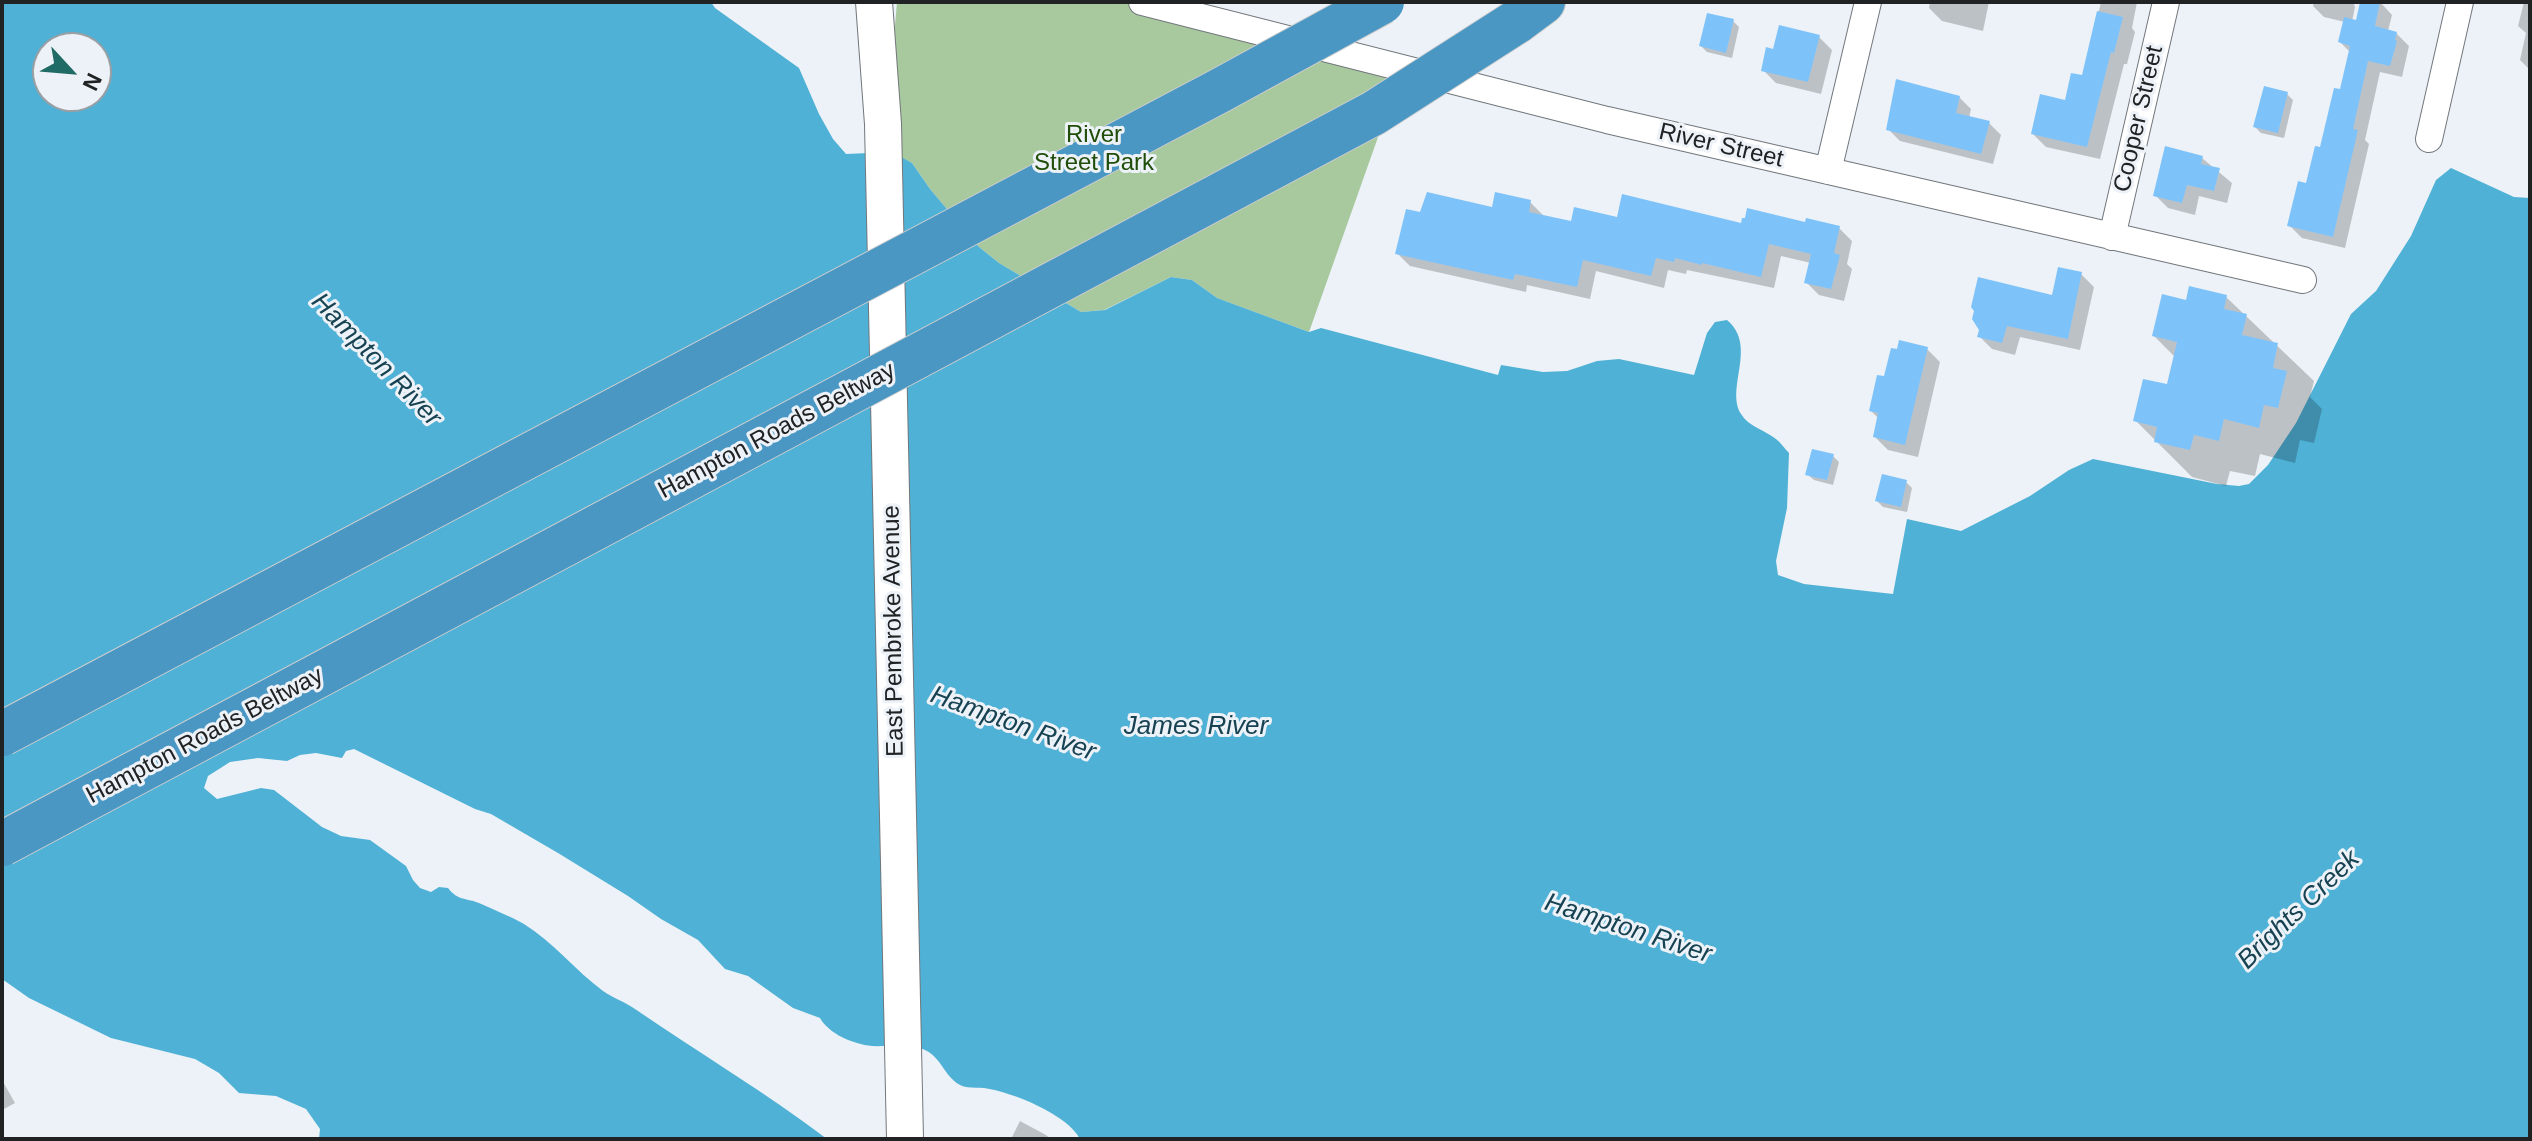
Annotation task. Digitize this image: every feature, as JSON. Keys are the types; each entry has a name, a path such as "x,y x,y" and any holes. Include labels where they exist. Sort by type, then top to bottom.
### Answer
{"highway":[{"path":"2,734 1382,2"},
{"name":"Hampton Roads Beltway","path":"2,844 1374,113 1529,12"}],"main road":[{"name":"East Pembroke Avenue","path":"874,2 883,124 905,1139"},
{"name":"East Pembroke Avenue","path":"883,124 899,2"}],"street":[{"name":"River Street","path":"1142,2 1607,120 2303,280"},
{"path":"1828,171 1868,2"},
{"name":"Cooper Street","path":"2112,237 2166,2"},
{"path":"2429,139 2460,2"}],"green space":[{"name":"River Street Park","path":"897,2 1156,2 1405,61 1309,332 1217,298 1192,280 1171,277 1104,310 1081,312 999,263 979,247 912,163 892,153"}],"water":[{"name":"James River","path":"2,2 711,2 715,8 799,68 819,114 846,154 892,152 912,163 979,247 999,263 1081,312 1105,310 1171,277 1192,280 1217,298 1309,332 1321,328 1498,375 1501,365 1543,372 1567,371 1597,361 1619,359 1694,375 1707,333 1715,322 1727,320 1736,330 1740,342 1736,392 1741,414 1748,422 1776,439 1789,453 1787,508 1776,561 1778,575 1804,584 1893,594 1907,519 1961,531 2093,459 2217,484 2249,484 2268,465 2296,423 2351,314 2376,291 2411,236 2436,180 2451,168 2514,197 2530,198 2530,1139 1080,1139 1063,1121 1023,1099 996,1090 960,1085 935,1057 920,1048 872,1046 842,1037 829,1029 820,1018 793,1008 748,976 725,969 698,940 558,853 491,814 354,749 346,751 342,758 316,753 287,761 258,758 230,762 208,776 204,788 217,799 261,788 274,790 322,827 341,836 370,840 406,866 420,888 431,892 439,887 448,888 459,897 524,924 603,991 756,1089 827,1139 319,1139 320,1129 306,1109 276,1096 239,1093 219,1073 195,1059 111,1038 29,998 2,979"}],"building":[{"path":"2360,2 2380,2 2375,26 2397,32 2397,41 2390,66 2368,61 2353,129 2358,130 2333,237 2287,226 2298,181 2306,183 2315,146 2320,147 2334,88 2340,89 2350,46 2338,42 2344,17 2356,20"},
{"path":"2097,11 2123,17 2087,147 2031,134 2040,94 2065,100 2071,73 2082,75"},
{"path":"1707,13 1734,19 1726,53 1699,46"},
{"path":"1779,25 1820,35 1808,82 1761,71 1766,47 1773,49"},
{"path":"1896,79 1960,96 1956,113 1990,121 1981,154 1886,130"},
{"path":"2264,86 2288,92 2278,133 2253,127"},
{"path":"2165,146 2203,156 2201,164 2220,168 2214,191 2187,185 2182,203 2153,196"},
{"path":"1427,192 1492,207 1495,192 1531,200 1529,212 1571,221 1574,207 1617,217 1622,194 1741,223 1747,208 1805,222 1806,218 1840,226 1834,253 1840,255 1831,289 1804,283 1811,254 1769,244 1761,277 1675,258 1674,262 1656,258 1651,276 1583,260 1577,287 1515,274 1513,280 1395,254 1406,209 1420,212"},
{"path":"2058,267 2082,272 2068,339 2007,326 2002,343 1977,337 1979,330 1972,319 1974,311 1971,307 1978,277 2052,295"},
{"path":"2189,286 2227,295 2224,309 2247,314 2242,335 2278,343 2273,368 2287,371 2278,408 2264,405 2259,428 2224,419 2219,441 2194,435 2190,450 2154,442 2157,427 2133,421 2143,379 2167,384 2177,342 2152,336 2162,294 2186,300"},
{"path":"1899,340 1928,347 1905,445 1873,437 1878,413 1869,411 1877,375 1884,376 1891,348 1897,349"},
{"path":"1812,449 1834,454 1827,480 1805,475"},
{"path":"1882,474 1907,480 1901,507 1875,501"}],"water label":[{"name":"Hampton River","path":"376,360"},
{"name":"Hampton River","path":"1013,724"},
{"name":"Brights Creek","path":"2299,910"},
{"name":"Hampton River","path":"1628,929"}]}
